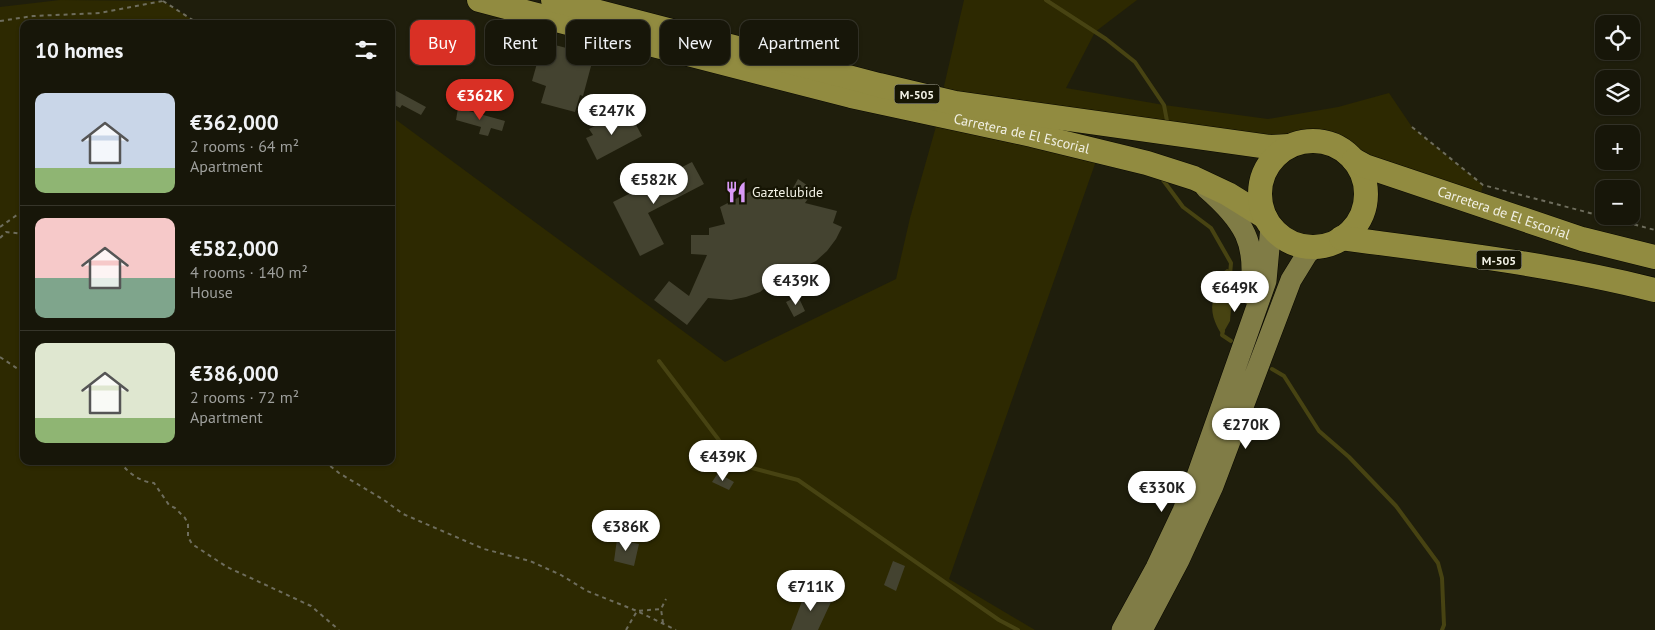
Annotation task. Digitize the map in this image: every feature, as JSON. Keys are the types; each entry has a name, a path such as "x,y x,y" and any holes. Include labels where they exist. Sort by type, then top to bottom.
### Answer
{"highway":[{"name":"Carretera de El Escorial","path":"479,0 851,96 1032,135 1147,163 1194,178 1228,194 1268,221"},
{"name":"Carretera de El Escorial","path":"553,0 879,85 955,102 1269,147 1289,146"},
{"name":"M-505","path":"1268,221 1284,238 1299,244 1316,246 1329,244 1352,230 1365,205 1366,191 1364,178 1354,160 1336,146 1322,142 1299,143 1289,146"},
{"path":"1268,221 1261,201 1261,185 1266,169 1276,156 1289,146"},
{"name":"Carretera de El Escorial","path":"1354,160 1365,166 1573,236 1655,257"},
{"name":"M-505","path":"1341,238 1461,254 1607,278 1655,290"}],"main road":[{"path":"1194,178 1224,204 1236,218 1245,233 1253,262 1250,296 1222,406"},
{"path":"1122,630 1156,568 1198,476 1266,282 1268,221"},
{"path":"1142,630 1179,560 1213,486 1291,280 1307,254 1316,246"}],"path":[{"path":"0,22 33,16 100,13 163,0 193,20"},
{"path":"1412,127 1483,186 1655,230"},
{"path":"20,213 0,227 6,232 20,234"},
{"path":"0,238 6,232"},
{"path":"0,357 20,370"},
{"path":"123,465 140,480 154,484 169,505 176,508 185,518 188,524 188,537 192,544 227,567 311,606 339,630"},
{"path":"329,465 403,514 484,549 530,561 561,575 587,591 637,611 676,630"},
{"path":"663,624 661,609 666,599"},
{"path":"637,611 661,609"},
{"path":"626,630 637,611"}],"shaded area":[{"path":"60,0 163,1 193,20 20,20 20,465 395,465 395,119 725,362 896,279 910,218 937,123 1096,161 949,579 1035,630 0,630 0,7"},
{"path":"964,0 1137,0 1095,32 1066,88 1164,105 1268,119 1338,107 1389,93 1412,127 1483,185 1478,205 1360,152 1351,144 1337,146 1322,142 1299,143 941,99"},
{"path":"1227,269 1230,270 1233,284 1230,321 1222,335 1215,322 1212,307 1220,274"}],"building":[{"path":"556,45 566,48 566,65 591,65 583,96 580,95 575,112 541,103 546,86 532,81 537,65 556,65"},
{"path":"395,90 426,107 421,115 402,105 400,108 395,105"},
{"path":"458,108 505,121 502,131 491,128 488,136 479,134 481,127 456,120"},
{"path":"619,114 625,125 634,121 642,136 597,160 586,138 593,135 589,129"},
{"path":"692,162 704,184 648,213 664,244 640,256 613,202"},
{"path":"798,179 814,190 805,203 837,211 833,223 842,227 827,251 816,261 791,273 789,264 775,266 765,275 771,283 760,292 746,297 731,300 708,298 687,325 654,300 669,281 689,296 707,255 691,254 691,235 709,235 709,228 725,224 720,207 759,187 769,200 780,191 789,195"},
{"path":"798,296 805,311 794,317 786,302"},
{"path":"718,473 734,482 729,490 712,482"},
{"path":"617,539 639,544 634,566 614,561"},
{"path":"893,561 905,566 896,591 884,585"},
{"path":"807,588 831,602 818,630 791,630"}],"waterway":[{"path":"1046,0 1106,39 1135,62 1164,105 1167,121"},
{"path":"1163,180 1183,207 1211,228 1231,263 1230,275"},
{"path":"1223,331 1222,335 1231,341"},
{"path":"659,361 737,464 798,480 999,620 1018,630"},
{"path":"1272,369 1284,376 1319,431 1349,457 1396,506 1438,563 1442,578 1444,625 1442,630"}],"place":[{"name":"Gaztelubide","path":"736,192"}]}
